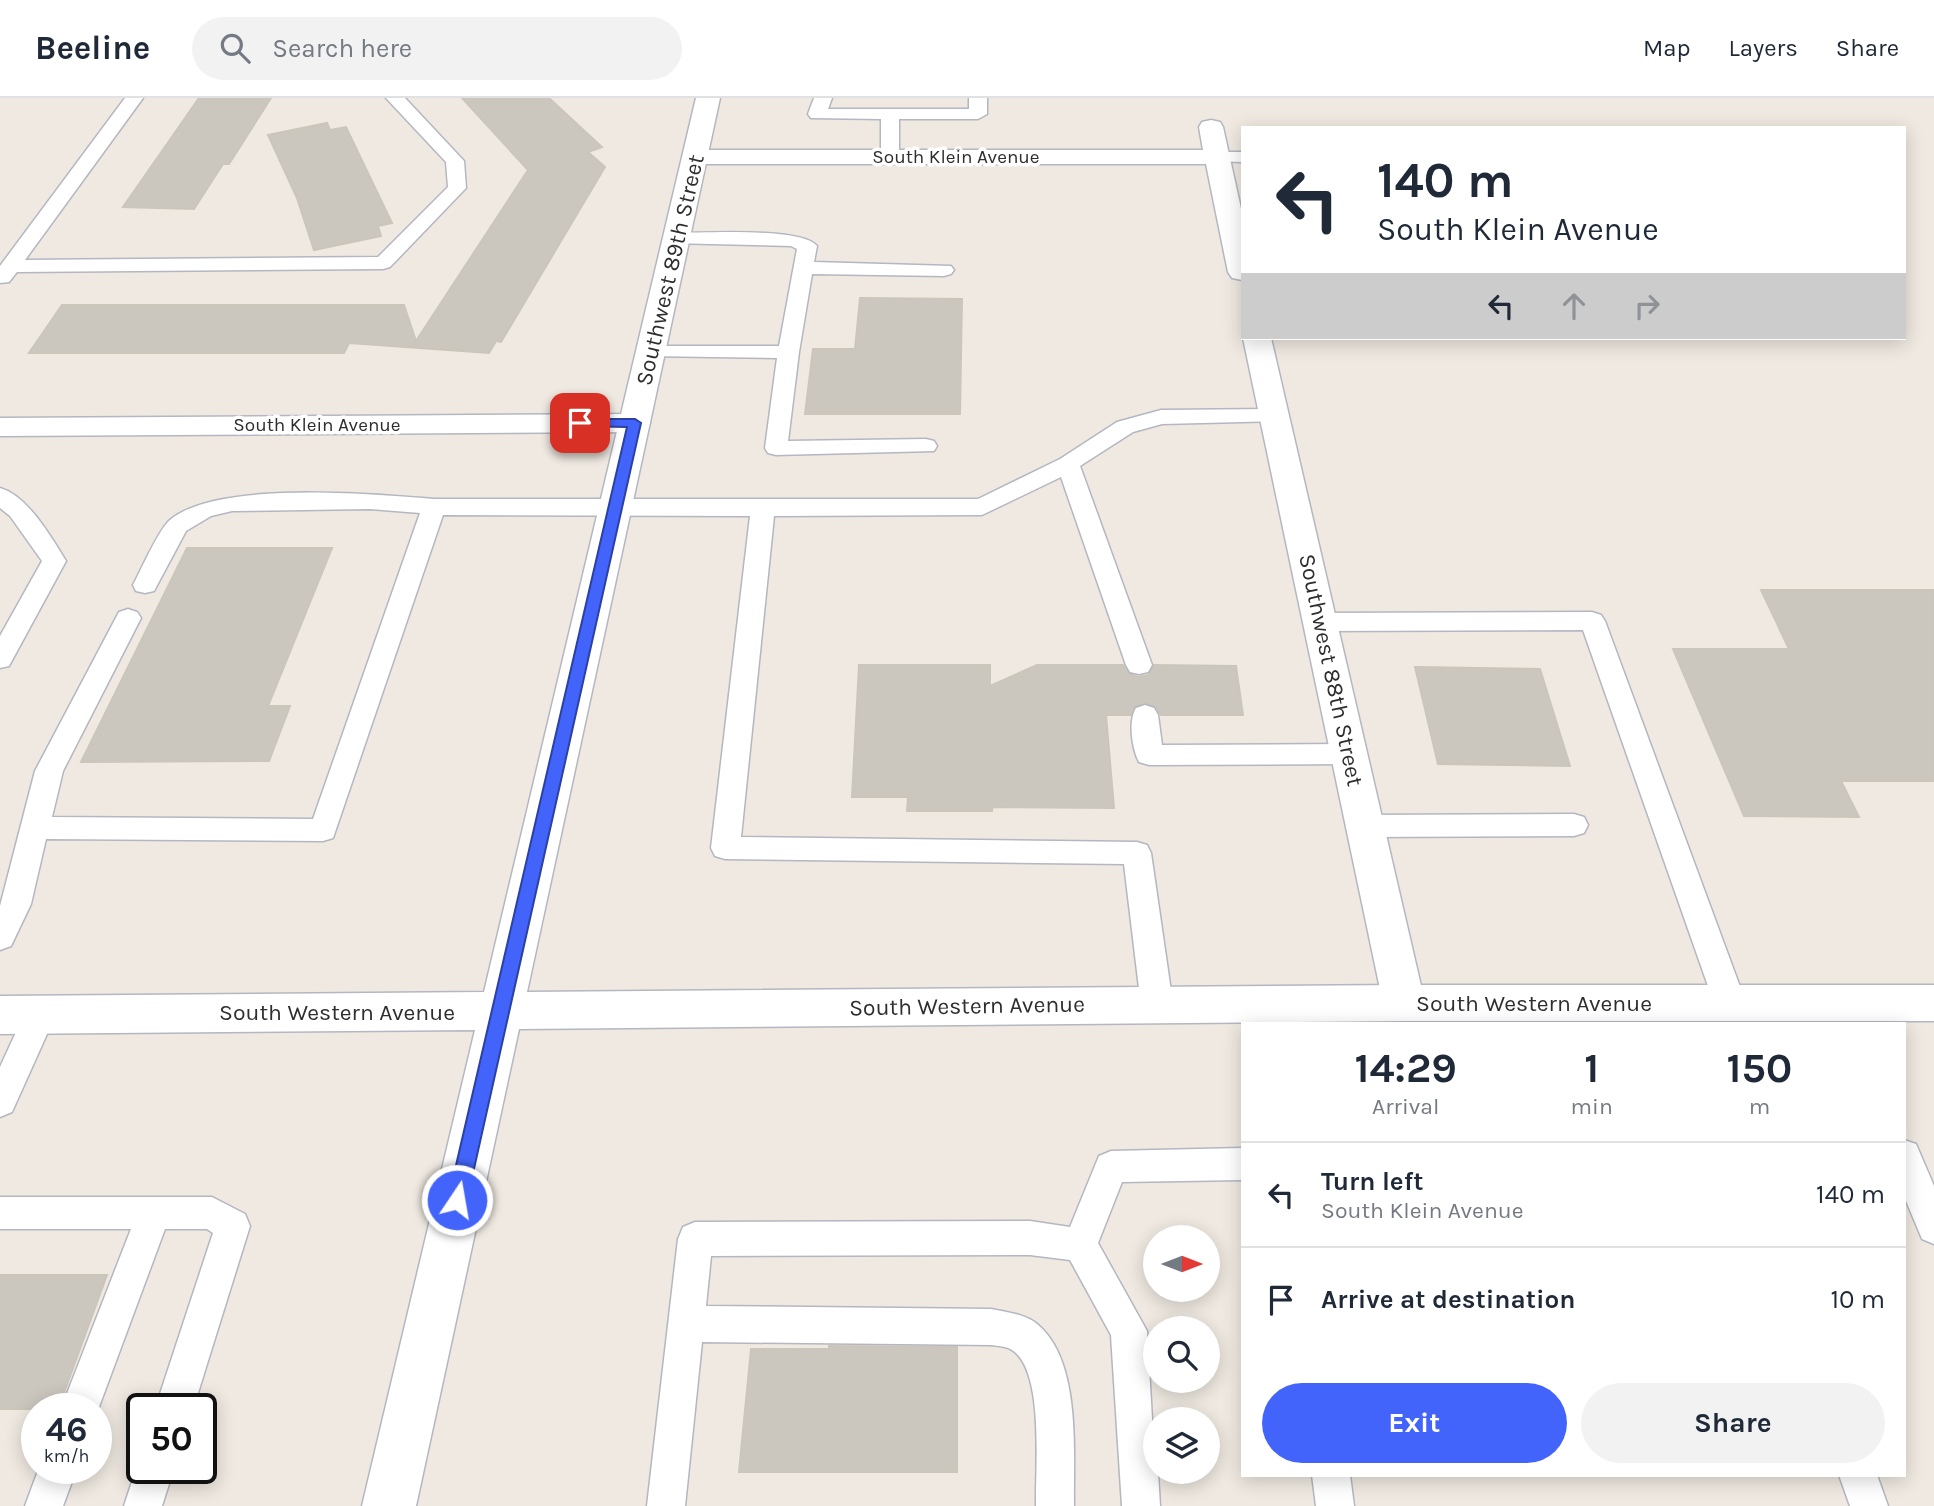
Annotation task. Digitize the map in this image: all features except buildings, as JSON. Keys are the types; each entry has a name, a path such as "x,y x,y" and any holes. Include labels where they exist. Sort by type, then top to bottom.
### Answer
{"main road":[{"name":"Southwest 89th Street","path":"389,1506 500,1010 653,352 708,98"},
{"path":"1211,127 1230,157 1241,262"},
{"name":"South Klein Avenue","path":"695,158 1230,157"},
{"name":"Southwest 88th Street","path":"1257,340 1404,1003"},
{"name":"South Klein Avenue","path":"0,427 635,423"},
{"name":"South Western Avenue","path":"20,1014 1157,1005 1260,1014 1404,1003 1688,1014 1730,1003 1844,1014 1934,1003"}],"lane":[{"path":"5,273 134,98"},
{"path":"5,273 383,263 457,188 455,161 395,98"},
{"path":"822,98 817,114 978,114 978,98"},
{"path":"890,114 890,158"},
{"path":"676,239 794,240 807,246 788,352 776,448 926,446"},
{"path":"803,268 944,270"},
{"path":"653,352 788,352"},
{"path":"145,585 177,526 203,511 232,503 370,501 434,507 615,509 982,507 1068,464 1125,427 1161,418 1274,416"},
{"path":"1068,464 1139,665"},
{"path":"0,496 18,511 54,561 0,659"},
{"path":"34,828 323,830 434,507"},
{"path":"763,508 725,848 1137,853 1157,1005"},
{"path":"0,937 16,904 49,771 128,618"},
{"path":"1320,622 1592,621 1730,1003"},
{"path":"1145,715 1149,755 1349,754"},
{"path":"1365,826 1574,825"},
{"path":"0,1102 20,1014"},
{"path":"1906,1159 1926,1190 1934,1227"},
{"path":"1080,1245 1111,1167 1241,1164"},
{"path":"0,1213 212,1213 233,1226 179,1393"},
{"path":"86,1393 153,1213"},
{"path":"666,1506 695,1239 1030,1238 1080,1245"},
{"path":"1080,1245 1129,1331 1141,1506"},
{"path":"686,1324 991,1327 1022,1334 1039,1352 1051,1385 1055,1506"},
{"path":"1331,1477 1335,1506"},
{"path":"1859,1477 1869,1506"},
{"path":"44,1506 52,1484"},
{"path":"143,1506 150,1484"}],"route":[{"path":"457,1200 635,423 580,423"}]}
